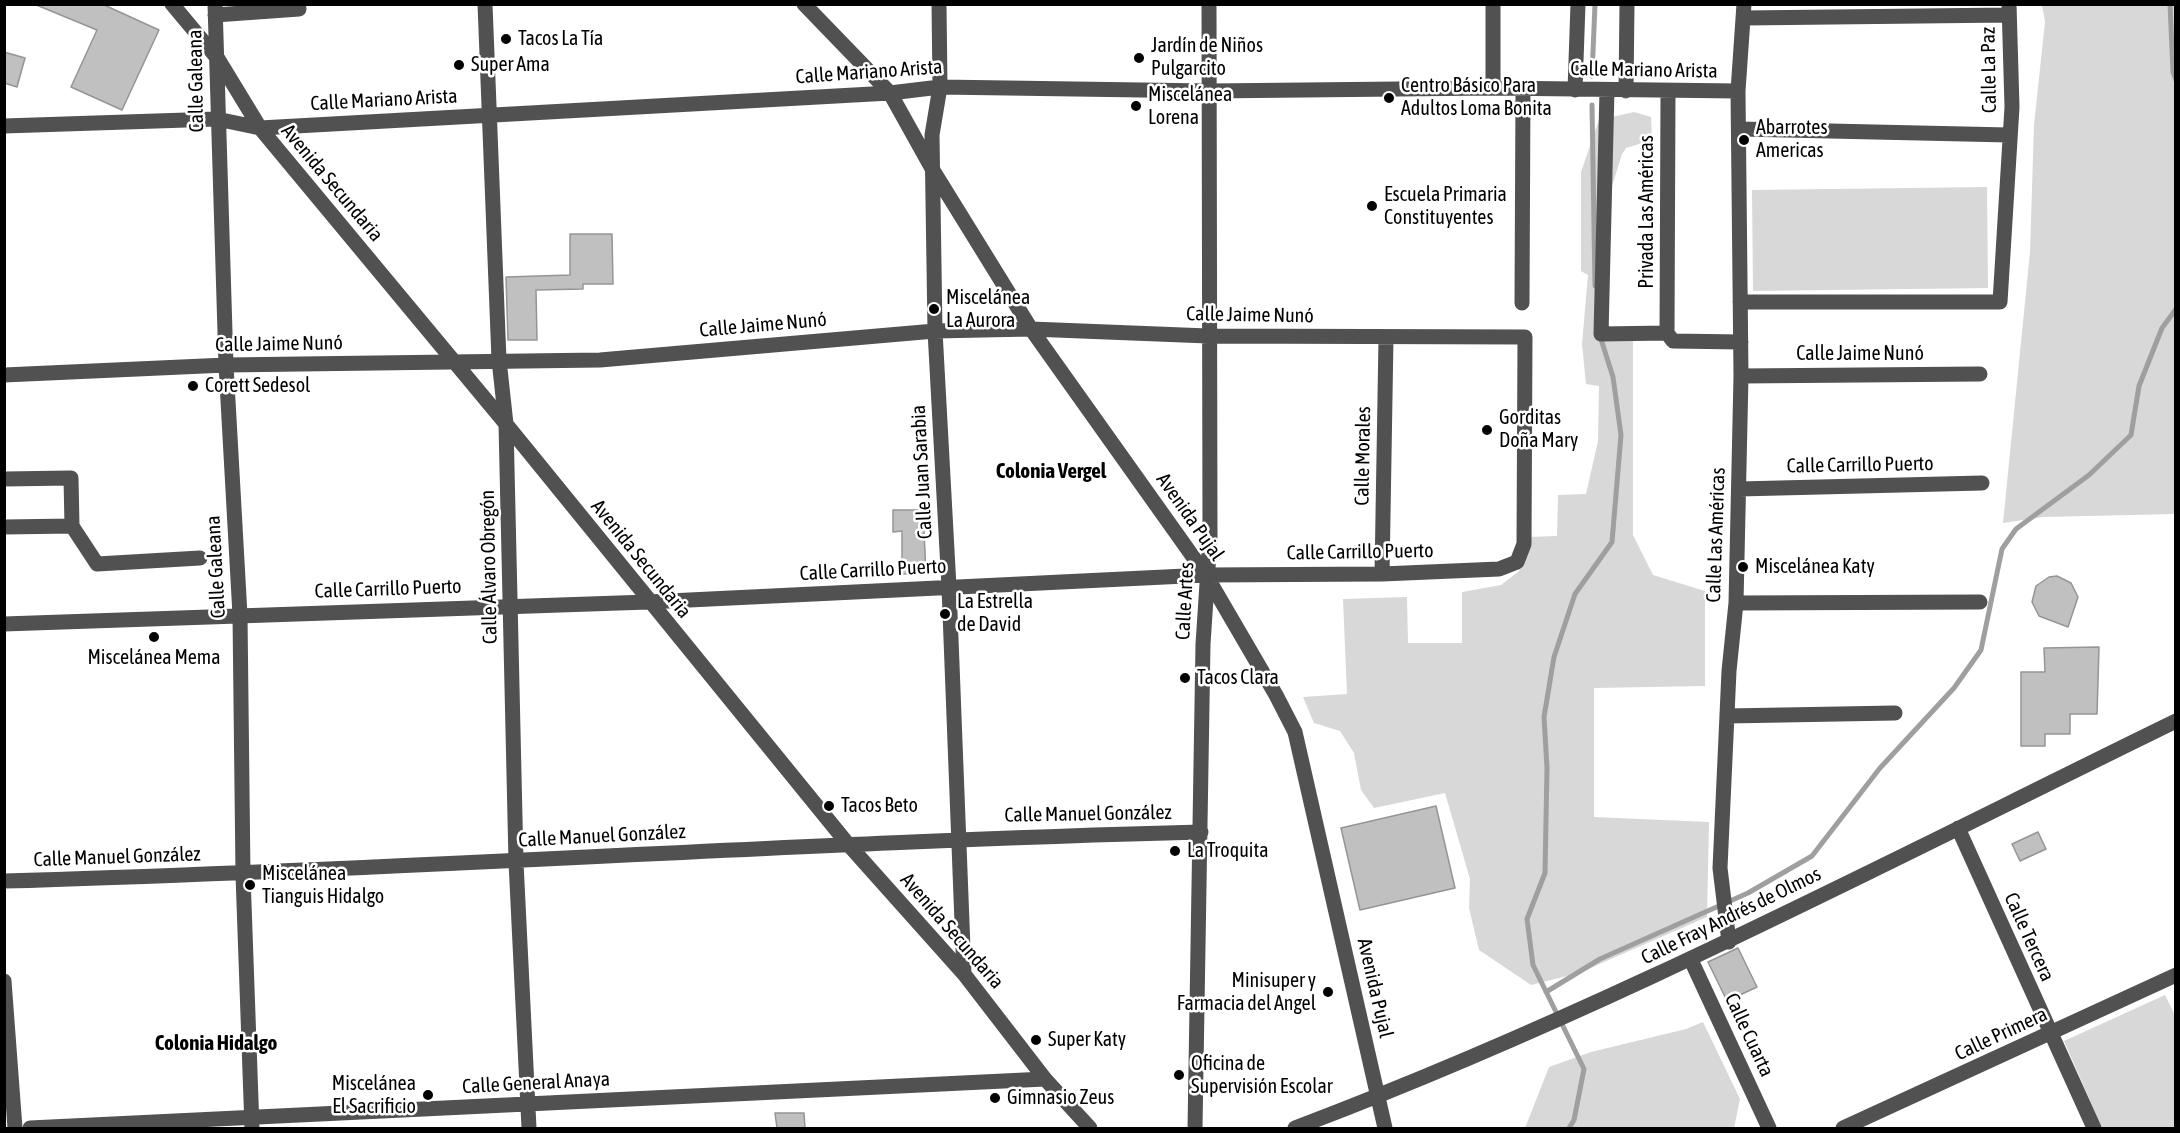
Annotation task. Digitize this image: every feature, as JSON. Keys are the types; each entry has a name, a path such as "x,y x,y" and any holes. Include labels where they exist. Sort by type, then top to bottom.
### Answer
{"street":[{"name":"Avenida Secundaria","path":"172,4 218,59 260,128 506,424 648,602 847,843 964,974 1045,1079 1090,1128"},
{"name":"Calle Álvaro Obregón","path":"485,4 499,360 506,424 516,862 529,1128"},
{"name":"Avenida Pujal","path":"804,4 890,93 934,172 1031,329 1206,575 1276,695 1295,732 1385,1128"},
{"name":"Calle Juan Sarabia","path":"939,4 940,87 932,135 935,331 949,587 964,974"},
{"name":"Calle Artes","path":"1195,1128 1203,644 1210,538 1209,4"},
{"path":"1493,4 1493,88"},
{"path":"1575,90 1578,4"},
{"path":"1626,91 1627,4"},
{"path":"215,10 299,9"},
{"name":"Calle Galeana","path":"215,10 225,365 240,615 243,875 252,1124"},
{"path":"1744,11 2009,10"},
{"name":"Calle La Paz","path":"1740,302 2000,302 2009,135 2013,107 2009,10"},
{"name":"Calle Las Américas","path":"1729,942 1720,868 1727,716 1736,603 1741,376 1738,91 1744,11"},
{"name":"Calle Mariano Arista","path":"4,126 217,119 260,128 890,93 940,87 1209,91 1493,88 1668,92 1738,91"},
{"path":"1522,303 1523,89"},
{"path":"1607,90 1601,334 1667,333 1673,341 1741,342"},
{"name":"Privada Las Américas","path":"1667,333 1668,92"},
{"path":"1740,129 2009,135"},
{"name":"Calle Jaime Nunó","path":"4,375 225,365 600,360 935,331 1031,329 1208,336 1525,337"},
{"name":"Calle Carrillo Puerto","path":"4,624 648,602 1206,575 1382,574 1499,569 1517,562 1524,544 1525,337"},
{"name":"Calle Morales","path":"1382,574 1386,338"},
{"name":"Calle Jaime Nunó","path":"1741,376 1980,374"},
{"path":"4,479 71,478 72,526 97,564 200,558"},
{"name":"Calle Carrillo Puerto","path":"1739,489 1982,483"},
{"path":"4,527 72,526"},
{"path":"1736,603 1980,602"},
{"path":"1727,716 1895,713"},
{"name":"Calle Fray Andrés de Olmos","path":"1295,1128 1378,1097 1691,960 2175,721"},
{"name":"Calle Tercera","path":"1958,828 2094,1128"},
{"name":"Calle Manuel González","path":"4,881 243,875 957,838 1201,832"},
{"name":"Calle Cuarta","path":"1691,960 1769,1128"},
{"name":"Calle Primera","path":"1843,1128 2050,1035 2175,975"},
{"path":"4,981 15,1128"},
{"name":"Calle General Anaya","path":"30,1128 252,1124 528,1105 1045,1079"}],"shaded area":[{"path":"2042,5 2175,5 2175,514 2043,517 2003,523 2030,252 2034,125 2045,22"},
{"path":"1634,112 1651,117 1652,140 1626,148 1622,154 1603,215 1609,329 1633,340 1633,535 1653,575 1705,591 1705,686 1594,688 1594,817 1709,822 1707,917 1579,973 1531,985 1479,950 1469,908 1470,879 1445,793 1374,808 1361,790 1354,753 1340,731 1314,723 1303,697 1347,694 1343,599 1407,597 1408,643 1462,643 1462,592 1501,585 1519,571 1528,537 1557,536 1558,495 1586,494 1598,441 1599,386 1586,384 1582,344 1588,275 1581,271 1581,172 1599,120"},
{"path":"1987,187 1988,288 1753,291 1752,190"},
{"path":"2165,995 2175,1015 2175,1128 2102,1128 2064,1041"},
{"path":"1703,1022 1740,1099 1734,1128 1525,1128 1549,1067 1591,1052 1686,1029"}],"building":[{"path":"34,4 102,4 159,30 122,110 71,87 97,30"},
{"path":"4,52 25,58 17,87 4,83"},
{"path":"570,234 612,234 613,284 583,284 583,289 536,290 537,340 508,340 506,277 570,275"},
{"path":"893,510 923,510 926,574 902,574 902,531 893,532"},
{"path":"2057,576 2071,583 2078,597 2068,627 2039,616 2032,602 2036,586 2049,577"},
{"path":"2099,647 2097,714 2070,714 2070,734 2045,734 2045,746 2021,746 2021,672 2045,672 2044,648"},
{"path":"1436,806 1455,888 1360,910 1341,828"},
{"path":"2038,832 2046,849 2020,861 2012,844"},
{"path":"1738,948 1757,987 1727,1001 1708,962"},
{"path":"775,1113 804,1113 805,1128 777,1128"}],"waterway":[{"path":"1592,76 1595,4"},
{"path":"2170,4 2173,72 2176,80"},
{"path":"1592,105 1595,286"},
{"path":"1546,992 1600,959 1748,893 1812,856 1880,768 1954,688 1981,650 2002,549 2016,529 2089,475 2131,435 2139,386 2162,328 2176,309"},
{"path":"1569,1128 1574,1120 1584,1069 1533,965 1527,919 1545,873 1547,768 1544,717 1554,657 1575,594 1612,542 1621,435 1613,377 1600,336"}],"place":[{"name":"Tacos La Tía","path":"506,39"},
{"name":"Jardín de Niños Pulgarcito","path":"1139,58"},
{"name":"Super Ama","path":"459,65"},
{"name":"Centro Básico Para Adultos Loma Bonita","path":"1389,98"},
{"name":"Miscelánea Lorena","path":"1136,106"},
{"name":"Abarrotes Americas","path":"1744,140"},
{"name":"Escuela Primaria Constituyentes","path":"1372,206"},
{"name":"Miscelánea La Aurora","path":"934,309"},
{"name":"Corett Sedesol","path":"193,386"},
{"name":"Gorditas Doña Mary","path":"1487,430"},
{"name":"Miscelánea Katy","path":"1743,567"},
{"name":"La Estrella de David","path":"945,614"},
{"name":"Miscelánea Mema","path":"154,637"},
{"name":"Tacos Clara","path":"1185,678"},
{"name":"Tacos Beto","path":"829,806"},
{"name":"La Troquita","path":"1175,851"},
{"name":"Miscelánea Tianguis Hidalgo","path":"250,885"},
{"name":"Minisuper y Farmacia del Angel","path":"1328,992"},
{"name":"Super Katy","path":"1036,1040"},
{"name":"Oficina de Supervisión Escolar","path":"1179,1075"},
{"name":"Miscelánea El Sacrificio","path":"428,1095"},
{"name":"Gimnasio Zeus","path":"995,1098"}],"district":[{"name":"Colonia Vergel","path":"1051,471"},
{"name":"Colonia Hidalgo","path":"216,1043"}]}
